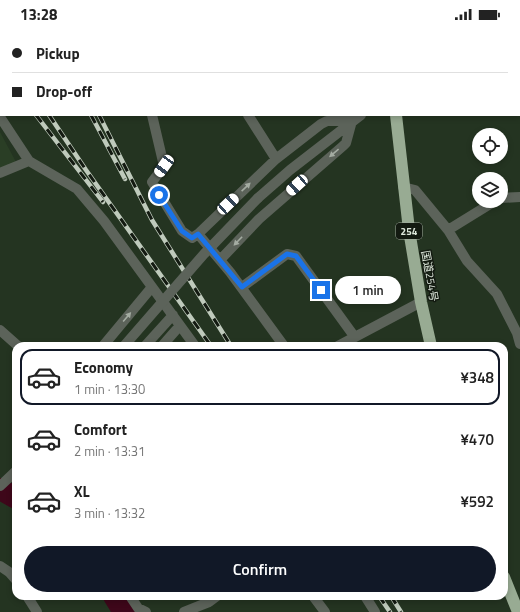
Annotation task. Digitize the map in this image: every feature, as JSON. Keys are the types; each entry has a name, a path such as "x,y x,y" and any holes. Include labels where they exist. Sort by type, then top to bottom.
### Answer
{"highway":[{"name":"国道254号","path":"396,116 403,186 421,302 430,342"},
{"path":"508,587 518,612"}],"street":[{"path":"152,116 164,166 152,182 182,231 192,238 276,159 321,124 328,121 352,121"},
{"path":"249,116 276,159"},
{"path":"127,342 204,254 258,198 290,170 360,116"},
{"path":"0,117 29,161 77,189 104,221 192,342"},
{"path":"220,260 259,220 346,143 352,121"},
{"path":"0,173 29,161"},
{"path":"403,186 415,190 448,230 467,261 497,294 517,333 520,344"},
{"path":"508,198 520,197"},
{"path":"448,230 484,208"},
{"path":"198,234 242,287 281,342"},
{"path":"242,287 287,254 296,256 354,336"},
{"path":"106,342 152,287"},
{"path":"344,342 421,302"},
{"path":"149,342 173,315"},
{"path":"0,330 14,342"},
{"path":"166,342 176,330"},
{"path":"4,482 12,475"},
{"path":"0,566 12,575"},
{"path":"30,600 37,612"},
{"path":"133,600 141,611"},
{"path":"184,612 212,600"},
{"path":"316,600 325,612"},
{"path":"368,600 375,612"}],"shaded area":[{"path":"0,132 16,162 0,169"}],"waterway":[{"path":"0,489 12,496"},
{"path":"116,600 124,612"}],"railway":[{"path":"37,116 103,202"},
{"path":"50,116 86,170 208,342"},
{"path":"92,116 125,179"},
{"path":"100,116 152,220 228,342"},
{"path":"382,600 390,612"},
{"path":"394,600 401,612"}],"route":[{"path":"159,195 182,231 192,238 198,234 242,287 287,254 296,256 321,290"}]}
